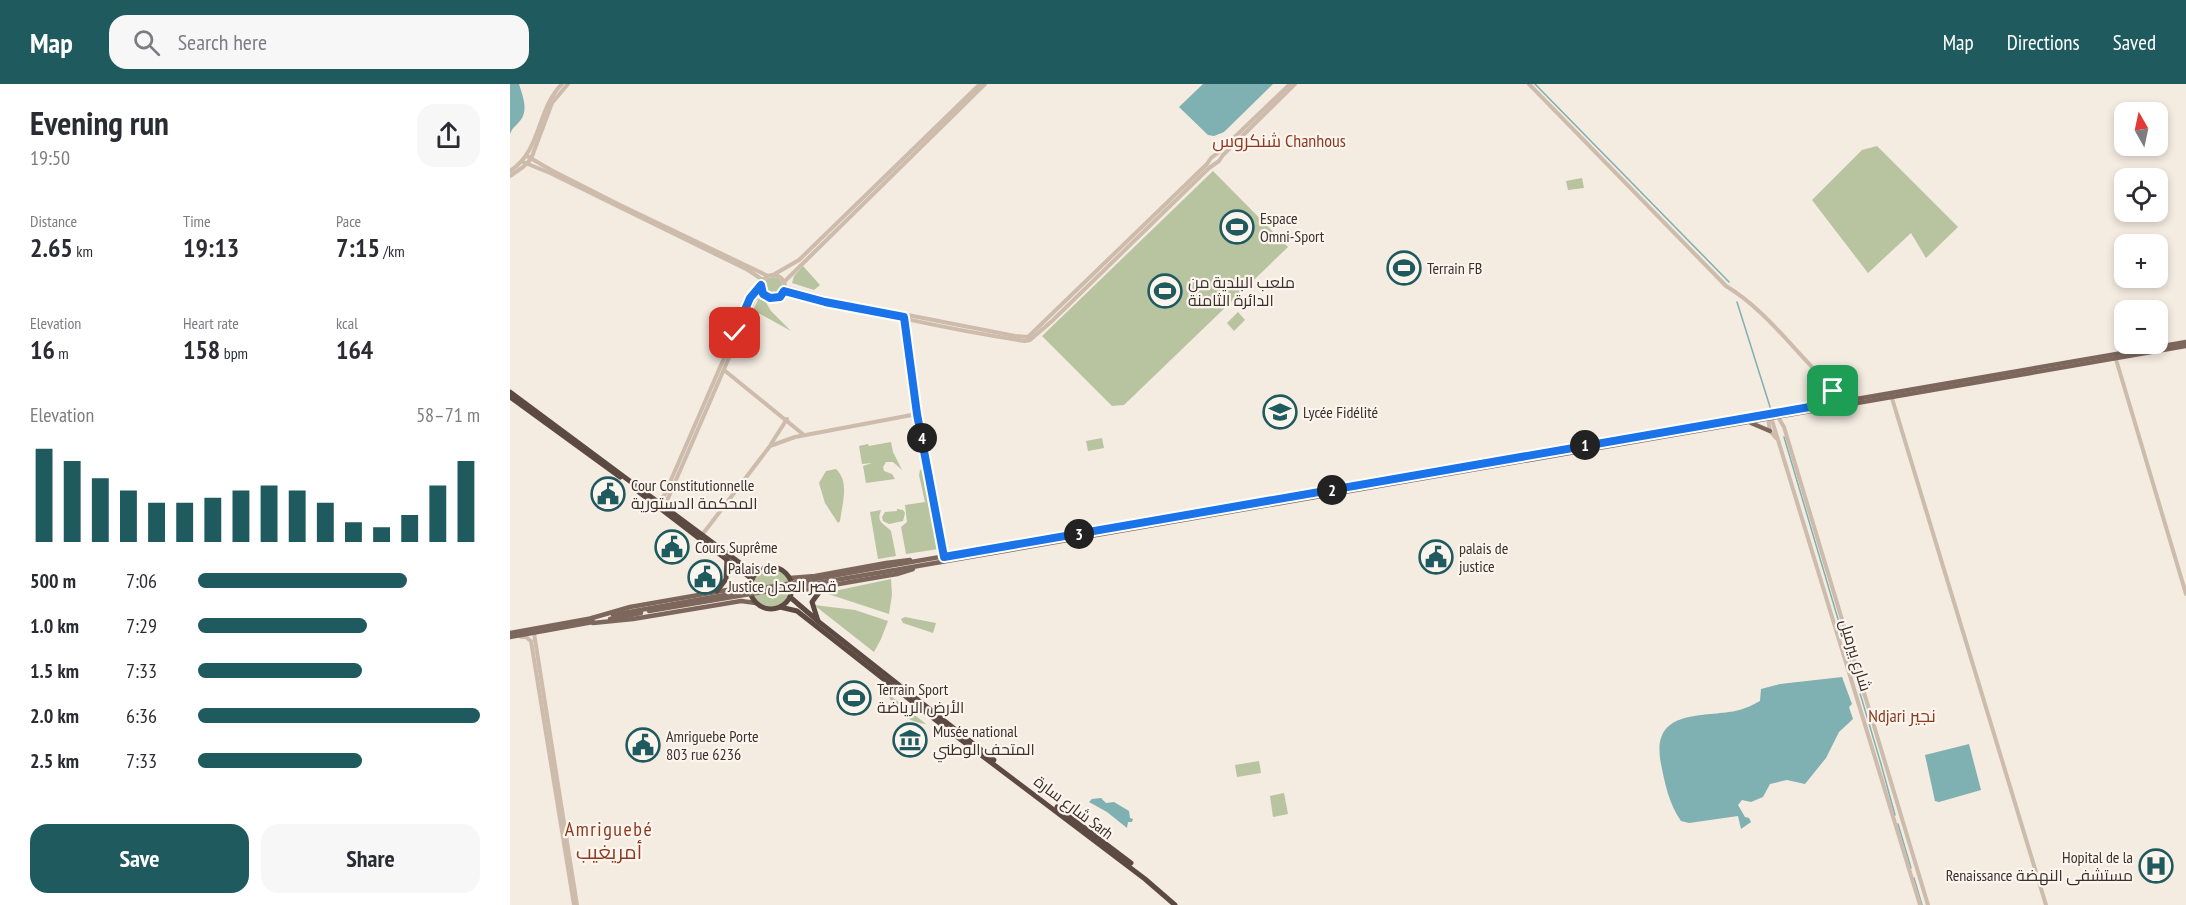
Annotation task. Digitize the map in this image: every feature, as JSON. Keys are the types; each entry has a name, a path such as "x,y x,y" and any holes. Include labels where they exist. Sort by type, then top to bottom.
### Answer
{"highway":[{"path":"510,392 744,566 757,572"},
{"path":"510,397 627,482 727,559 751,582"},
{"path":"717,591 726,579 727,559"},
{"path":"772,567 782,570 790,578 791,594 780,608 766,609 756,603 751,595 751,582 757,572 772,567"},
{"path":"819,622 812,602 823,587"},
{"name":"شارع سارة Sarh","path":"791,594 819,622 991,758 1120,854 1178,905"},
{"name":"شارع سارة Sarh","path":"780,608 797,611 1178,905"}],"main road":[{"path":"791,594 897,574 917,564 944,557 973,554 1748,422 1821,405 1838,404 2186,344"},
{"path":"1821,405 1834,391 1857,398"},
{"path":"510,636 640,611 1769,417 1780,419 1857,398 1891,395"},
{"path":"1748,422 1770,431"},
{"path":"790,578 815,576 900,561 917,564"},
{"path":"510,636 534,633 592,620 630,607 717,591 751,582"},
{"path":"592,620 633,619 741,601 756,603"}],"street":[{"path":"529,157 550,100 562,84"},
{"path":"510,174 525,163 529,157 552,103 568,84"},
{"path":"657,501 664,496 750,298 762,282 799,260 982,84"},
{"path":"763,294 773,299 780,297 784,287 982,84"},
{"path":"784,287 831,300 904,315 1028,337 1177,194 1207,164 1210,158 1290,84"},
{"path":"904,315 985,335 1029,340 1219,161 1295,84"},
{"path":"1529,84 1726,286 1761,311 1834,391 1838,404"},
{"path":"529,157 620,205 771,275 780,277 784,287"},
{"path":"525,163 748,270 762,282 763,294"},
{"path":"667,509 666,503 754,300 763,294"},
{"path":"904,315 917,414 944,557"},
{"path":"2115,356 2186,594"},
{"path":"724,370 804,435"},
{"path":"1891,395 2046,905"},
{"path":"770,446 804,435 917,414"},
{"path":"1769,417 1778,439"},
{"path":"1769,417 1770,431"},
{"path":"702,535 770,446 787,419"},
{"path":"1774,425 1780,419"},
{"name":"شارع بيرميل","path":"1780,419 1928,905"},
{"name":"شارع بيرميل","path":"1770,431 1778,439 1920,905"},
{"path":"534,633 576,905"},
{"path":"510,636 526,636 531,641 576,905"}],"green space":[{"path":"1877,146 1958,227 1926,258 1911,233 1868,273 1812,200 1862,150"},
{"name":"ملعب البلدية من الدائرة الثامنة","path":"1213,171 1288,247 1124,405 1112,406 1042,336"},
{"path":"1582,178 1584,188 1568,190 1566,181"},
{"path":"803,266 820,285 814,290 792,283 794,276"},
{"path":"773,277 780,280 783,287 780,294 773,297 766,294 763,287 766,280"},
{"path":"759,298 764,299 771,311 791,331 753,310"},
{"path":"1238,312 1245,320 1234,331 1227,323"},
{"path":"1102,438 1104,448 1088,451 1086,441"},
{"path":"891,442 902,470 893,462 886,462 883,467 884,471 892,474 895,479 866,483 863,466 872,463 862,464 859,446"},
{"path":"836,469 843,480 844,487 838,523 825,503 819,483 826,471"},
{"path":"923,469 938,549 906,554 901,527 907,522 905,505 925,502 919,475 920,470"},
{"path":"897,509 905,513 903,521 889,524 883,521 882,517 885,512 897,511"},
{"path":"881,510 879,518 891,531 896,556 878,559 870,512"},
{"path":"771,569 784,575 790,588 784,601 771,607 758,601 752,588 758,575"},
{"path":"891,579 892,595 889,614 825,593"},
{"path":"814,605 855,610 888,621 874,652"},
{"path":"905,617 936,623 933,633 903,623 901,619"},
{"name":"Terrain Sport الأرض الرياضة","path":"854,690 863,700 851,710 846,704 847,695"},
{"path":"887,693 926,724 907,718 894,705"},
{"path":"1259,761 1261,773 1237,777 1235,765"},
{"path":"1284,793 1288,814 1273,817 1270,796"}],"water":[{"path":"510,84 519,84 524,101 524,114 510,134"},
{"path":"1203,84 1273,84 1224,132 1214,136 1208,135 1179,107"},
{"path":"1842,677 1852,704 1849,707 1853,719 1839,732 1826,758 1805,784 1787,780 1770,784 1763,797 1751,802 1742,800 1738,805 1751,822 1741,829 1738,816 1689,823 1681,821 1670,801 1661,764 1662,735 1669,726 1689,717 1745,708 1760,701 1761,689 1780,684"},
{"path":"1969,744 1981,790 1939,802 1935,801 1925,755"},
{"path":"1101,798 1106,803 1114,802 1129,811 1130,818 1133,819 1132,822 1128,822 1127,828 1107,812 1089,802 1092,799"}],"waterway":[{"path":"1535,84 1729,282"},
{"path":"1737,302 1771,410"},
{"path":"1784,437 1895,815"},
{"path":"1898,824 1911,868"},
{"path":"1914,878 1922,905"}],"place":[{"name":"Espace Omni-Sport","path":"1237,227"},
{"name":"Terrain FB","path":"1404,268"},
{"name":"ملعب البلدية من الدائرة الثامنة","path":"1165,291"},
{"name":"Lycée Fidélité","path":"1280,412"},
{"name":"Cour Constitutionnelle المحكمة الدستورية","path":"608,494"},
{"name":"Cours Suprême","path":"672,547"},
{"name":"palais de justice","path":"1436,557"},
{"name":"Palais de Justice قصر العدل","path":"705,577"},
{"name":"Terrain Sport الأرض الرياضة","path":"854,698"},
{"name":"Musée national المتحف الوطني","path":"910,740"},
{"name":"Amriguebe Porte 803 rue 6236","path":"643,745"},
{"name":"Hopital de la Renaissance مستشفى النهضة","path":"2156,866"}],"district":[{"name":"شنكروس Chanhous","path":"1279,140"},
{"name":"Ndjari نجير","path":"1902,715"},
{"name":"Amriguebé أمريغيب","path":"609,840"}],"route":[{"path":"735,333 750,298 761,285 763,294 773,299 780,297 784,291 825,302 904,317 917,414 944,557 1821,405 1833,391"}]}
